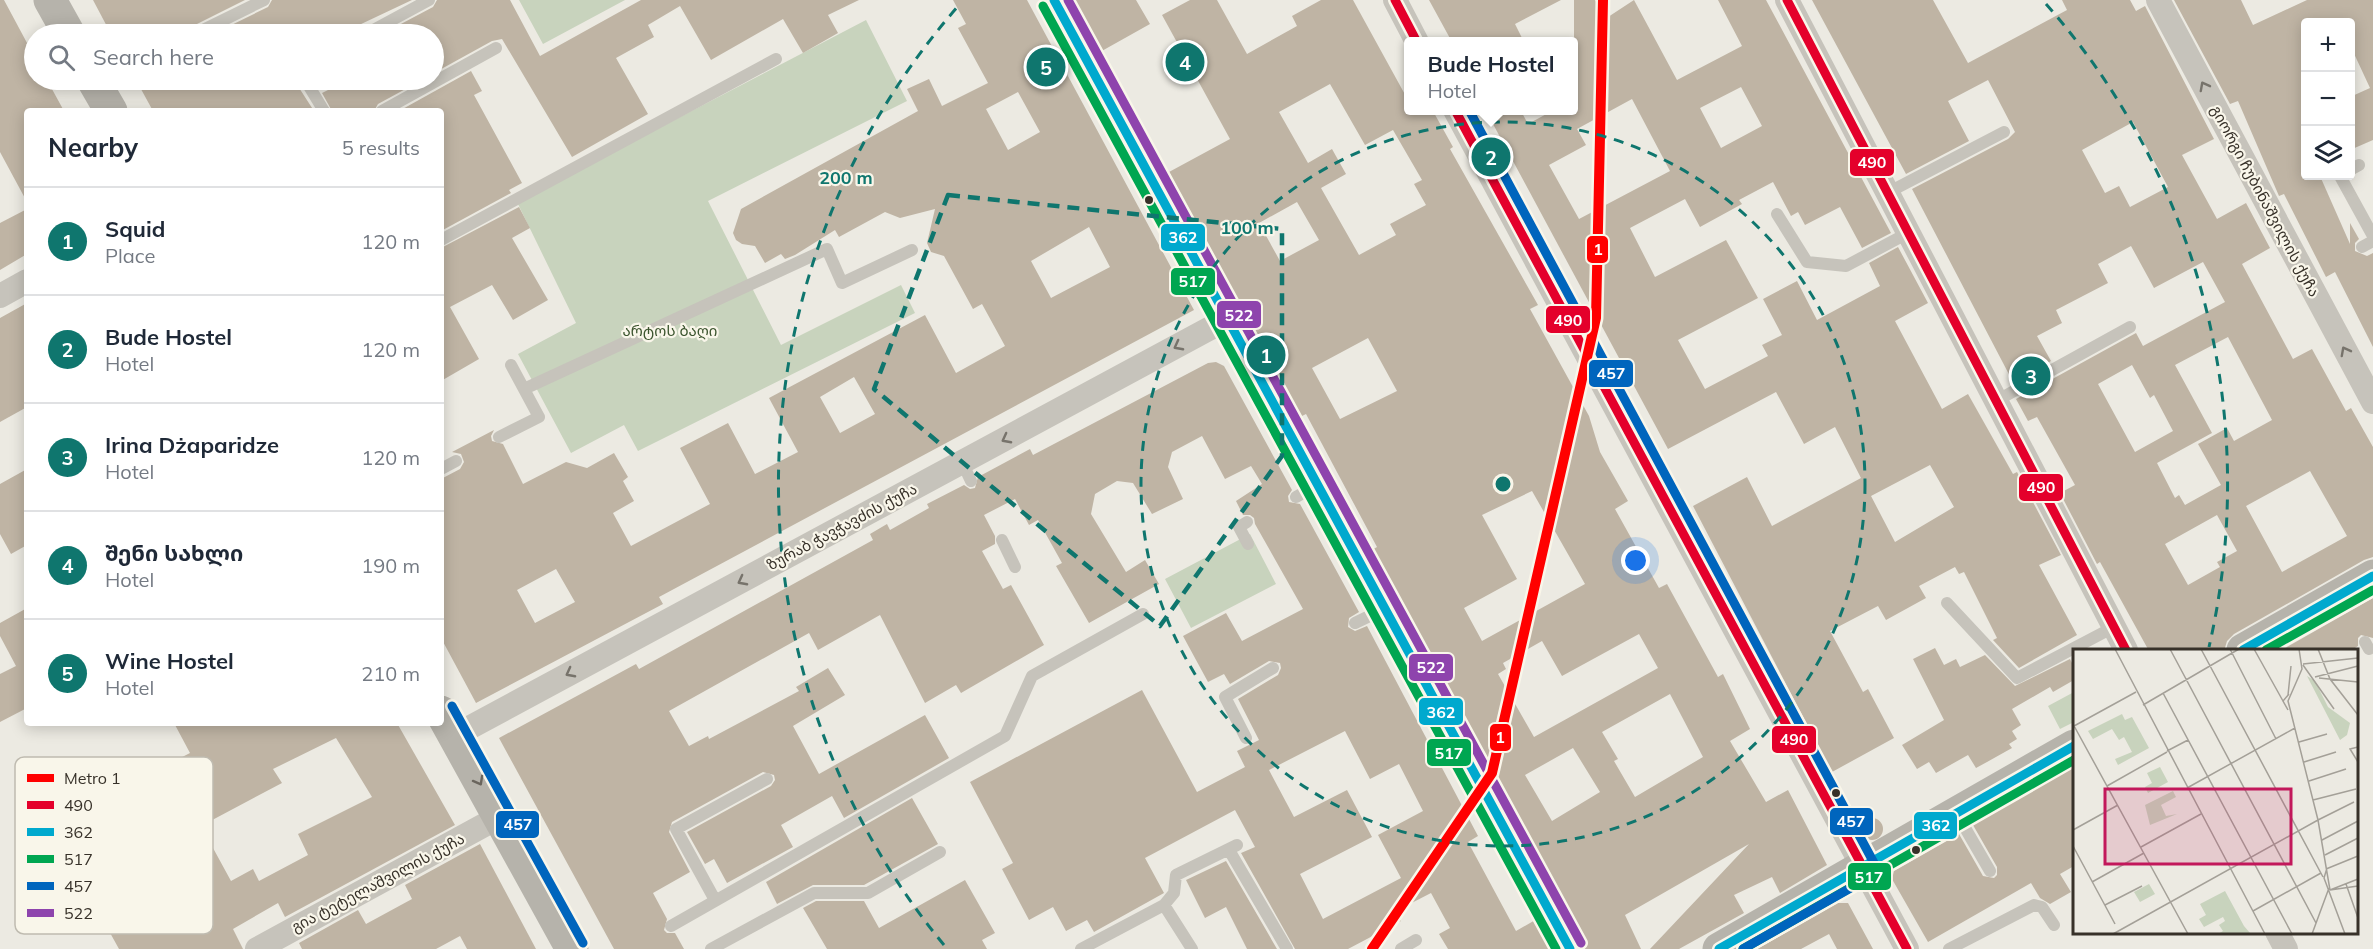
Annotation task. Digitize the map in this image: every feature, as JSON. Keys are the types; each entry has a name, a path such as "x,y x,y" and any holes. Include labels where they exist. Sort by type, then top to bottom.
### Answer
{"main road":[{"path":"50,0 63,24"},
{"path":"2247,649 2344,603 2373,576"},
{"path":"448,724 572,949"},
{"path":"1719,949 1863,867 1908,851 1957,813 2063,759"}],"street":[{"path":"1054,0 1229,318 1570,949"},
{"path":"1395,0 1414,37"},
{"path":"1787,0 2125,649"},
{"name":"გიორგი ჩუბინაშვილის ქუჩა","path":"2158,0 2314,274 2373,402"},
{"path":"1457,115 1907,949"},
{"path":"0,296 24,283"},
{"name":"ზურაბ ჭავჭავძის ქუჩა","path":"448,724 966,472 1229,318"},
{"name":"გია ტეტელაშვილის ქუჩა","path":"257,949 499,817"},
{"path":"2278,934 2286,949"}],"lane":[{"path":"215,24 264,0"},
{"path":"385,24 429,0"},
{"path":"444,77 496,48"},
{"path":"444,238 776,59"},
{"path":"312,90 322,108"},
{"path":"387,108 420,90"},
{"path":"1887,193 2004,132"},
{"path":"2343,180 2369,219 2370,241"},
{"path":"1777,214 1807,262 1846,266 1908,233"},
{"path":"524,389 827,249 842,283 912,250"},
{"path":"1996,401 2130,327"},
{"path":"499,437 539,417 511,365"},
{"path":"444,467 456,461"},
{"path":"1296,497 1319,484"},
{"path":"1247,522 1239,527 1248,544"},
{"path":"1002,540 1015,567"},
{"path":"1947,603 2017,678 2114,627"},
{"path":"1355,623 1386,609"},
{"path":"671,926 1005,736 1032,676 1143,614"},
{"path":"1246,738 1225,697 1273,668"},
{"path":"715,900 676,829 767,779"},
{"path":"1957,813 1990,871"},
{"path":"1082,949 1164,905 1174,893 1176,875 1233,847 1287,949"},
{"path":"711,949 814,893 868,893 940,852"},
{"path":"1164,905 1192,949"},
{"path":"1949,949 2034,905 2042,907 2054,925"},
{"path":"1401,949 1416,940"}],"highlighted area":[{"path":"948,195 1282,229 1282,456 1160,626 874,389"}],"green space":[{"path":"519,0 625,0 543,44"},
{"name":"არტოს ბაღი","path":"866,20 907,101 708,201 781,345 901,285 915,313 638,451 624,425 571,453 518,354 576,323 517,202"},
{"path":"1250,534 1276,584 1191,628 1165,579"},
{"path":"2073,693 2073,722 2060,729 2048,706"}],"building":[{"path":"0,0 4,0 24,37 24,90 52,90 62,108 24,108 24,196 0,152"},
{"path":"93,0 245,0 197,24 106,24"},
{"path":"272,0 412,0 361,24 233,24 268,7"},
{"path":"437,0 510,0 540,56 641,0 859,0 828,15 838,33 803,53 783,19 711,60 680,6 648,25 654,37 616,58 648,114 572,157 502,39 492,41 444,67 444,24 401,24 433,7"},
{"path":"953,0 1027,0 1194,310 659,597 663,604 476,703 444,644 444,477 460,469 464,462 461,454 452,452 494,430 491,436 492,441 503,444 523,484 566,462 587,468 614,453 628,477 623,481 634,501 613,513 631,546 710,504 680,448 728,423 755,474 798,452 769,398 925,315 956,373 1005,346 982,304 973,309 944,256 931,252 927,243 935,209 900,218 885,212 839,237 835,230 795,255 785,259 781,254 765,263 755,246 742,244 736,240 733,233 741,209 918,111 907,89 929,79 942,106 988,83 958,28 966,24","holes":["1018,92 1040,132 1008,150 986,109","1089,227 1110,267 1051,298 1031,261","854,377 875,414 840,433 820,397","556,569 575,602 535,623 517,590"]},
{"path":"1071,0 1136,0 1150,24 1100,52"},
{"path":"1190,0 1217,0 1247,54 1297,26 1292,16 1321,0 1353,0 1404,93 1404,115 1435,115 1453,147 1450,149 1538,305 1530,309 1589,416 1600,452 1628,501 1615,509 1659,588 1667,584 1718,677 1723,674 1750,729 1730,741 1766,802 1788,790 1827,865 1780,893 1772,877 1734,895 1744,913 1679,949 1650,949 1749,844 1625,915 1641,949 1584,949 1370,551 1377,547 1306,414 1300,417 1169,172 1230,139 1162,15","holes":["1330,84 1365,145 1393,130 1422,180 1414,184 1426,205 1390,224 1396,235 1359,255 1321,188 1346,174 1332,149 1308,163 1279,112","1297,202 1319,240 1280,261 1259,223","1368,338 1397,391 1340,419 1312,368","1532,491 1585,584 1482,641 1464,608 1517,579 1482,515","1639,634 1658,668 1534,737 1498,674 1506,669 1503,663 1542,641 1562,676","1670,694 1703,757 1635,797 1614,761 1618,759 1602,732","1573,748 1600,792 1552,821 1525,775"]},
{"path":"1429,0 1561,0 1515,24 1522,37 1449,37"},
{"path":"1574,0 1595,0 1605,19 1634,0 1677,80 1742,46 1718,0 1766,0 1891,233 1862,248 1840,207 1805,225 1798,212 1791,216 1773,182 1739,200 1742,204 1700,227 1685,199 1630,228 1655,277 1726,240 1758,298 1678,340 1705,389 1768,356 1762,345 1782,335 1763,299 1797,281 1817,320 1880,286 1869,263 1898,247 1928,303 1895,321 1942,409 1968,394 2013,474 2017,472 2061,555 2039,565 2077,635 2019,668 1993,640 1997,638 1964,572 1959,574 1955,567 1919,586 1926,598 1886,620 1878,606 1830,631 1863,692 1868,689 1894,738 1832,772 1693,506 1747,477 1772,526 1861,478 1835,427 1804,444 1776,392 1668,449 1488,115 1523,115 1528,124 1545,115 1578,115 1578,37 1574,37","holes":["1741,87 1762,126 1721,148 1700,108","1632,99 1670,171 1579,219 1549,165 1586,145 1577,129","1930,465 1954,507 1895,542 1871,496"]},
{"path":"1812,0 1933,0 1968,63 2067,10 2062,0 2130,0 2136,11 2145,6 2214,139 2182,155 2217,219 2246,203 2270,248 2242,264 2293,359 2312,349 2346,411 2351,408 2373,447 2373,557 2234,634 2227,641 2225,649 2148,649 2100,562 2097,564 2060,493 2075,485 2037,417 2028,421 2016,399 2136,333 2143,346 2225,302 2203,262 2154,288 2131,246 2098,264 2108,283 2056,310 2062,323 2037,336 2051,361 2013,382 1912,189 2008,139 2015,132 1988,80 1948,101 1969,141 1906,174","holes":["2133,122 2168,187 2130,207 2119,186 2105,193 2082,150","2228,337 2272,420 2234,441 2227,428 2198,444 2221,485 2185,505 2179,495 2175,498 2157,463 2212,433 2175,365","2132,365 2150,398 2154,395 2173,431 2135,452 2098,384","2310,471 2347,536 2282,572 2246,506","2217,515 2237,551 2217,562 2220,567 2188,585 2165,544"]},
{"path":"2174,0 2241,0 2253,25 2307,0 2373,0 2373,140 2355,148 2355,95 2370,88 2355,56 2355,18 2301,18 2301,180 2322,180 2350,244 2350,223 2359,239 2355,243 2355,251 2367,256 2373,253 2373,347 2335,272 2326,277 2284,194 2279,196 2238,101 2230,104"},
{"path":"471,71 482,91 474,95 522,183 509,190 511,193 444,229 444,108 404,108 437,90 444,90 444,86"},
{"path":"141,90 300,90 312,108 151,108"},
{"path":"328,90 404,90 378,104 376,108 330,108 322,93"},
{"path":"519,207 530,228 512,238 548,300 513,320 492,285 450,307 479,359 444,379 444,246"},
{"path":"24,211 24,256 0,270 0,223"},
{"path":"24,305 24,409 0,422 0,318"},
{"path":"1216,362 1224,366 1292,490 1288,496 1289,502 1300,504 1359,612 1349,618 1348,627 1355,631 1367,626 1478,836 1468,842 1516,931 1537,919 1554,949 1448,949 1439,934 1450,928 1431,893 1396,911 1401,921 1348,949 1295,949 1241,853 1255,847 1235,810 1145,858 1164,893 1094,932 1087,920 1066,931 1053,907 1029,920 1002,869 1013,863 970,782 1142,690 1197,792 1245,767 1237,751 1259,740 1238,699 1278,675 1281,668 1280,663 1269,661 1230,684 1224,674 1208,682 1183,636 1226,613 1242,641 1303,609 1255,524 1254,518 1250,515 1243,515 1236,501 1262,484 1251,466 1225,479 1202,436 1172,452 1168,467 1183,499 1152,514 1133,483 1117,481 1095,494 1091,514 1126,572 1145,560 1159,584 1089,623 1056,566 1062,563 1038,520 1029,525 1015,499 984,515 995,536 995,544 982,551 1003,589 1011,585 1044,645 961,693 956,685 925,703 880,615 818,650 809,633 669,711 689,746 708,736 709,739 799,691 796,687 828,668 845,695 793,726 819,774 925,715 949,758 844,818 832,796 781,825 793,847 727,883 714,859 705,864 687,832 771,786 775,780 774,775 763,772 672,822 669,832 690,872 653,893 667,919 664,930 667,933 675,933 684,949 614,949 499,738 636,664 639,669 873,540 870,534 887,524 890,530 929,508 927,504 964,485 970,489 975,488 978,477 1030,449 1033,455 1208,363","holes":["1345,731 1370,779 1399,764 1423,811 1378,835 1401,878 1323,919 1300,874 1372,837 1347,790 1294,817 1269,770"]},
{"path":"24,471 24,547 11,554 0,534 0,484"},
{"path":"2373,598 2373,638 2361,635 2358,638 2358,646 2353,649 2284,649"},
{"path":"24,610 24,710 0,722 0,674 16,666 0,636 0,623"},
{"path":"1935,648 1944,665 1956,659 1960,667 1985,655 2015,686 2070,659 2073,665 2073,681 2053,692 2050,687 2012,709 2021,725 2012,731 2017,739 2009,744 2012,748 1976,768 1968,755 1936,773 1929,762 1917,769 1902,745 1944,720 1913,659"},
{"path":"176,726 399,726 455,825 285,917 278,903 233,929 243,949 119,949 111,934 213,934 213,848 231,881 253,869 259,881 308,855 298,834 372,797 336,738 273,769 282,783 213,820 213,757 182,757 190,753"},
{"path":"2073,768 2073,867 2060,874 2071,892 2050,904 2040,898 2031,883 1928,942 1892,879 1894,871 1959,834 1983,876 1994,878 1997,875 1997,867 1973,825"},
{"path":"912,798 938,844 864,885 813,885 777,904 766,882"},
{"path":"1872,818 1880,821 1883,829 1880,837 1872,840 1864,837 1861,829 1864,821"},
{"path":"480,844 536,949 467,949 460,936 436,949 302,949 299,943 358,910 366,924 412,899 405,885"},
{"path":"1226,861 1277,949 1247,949 1226,907 1205,918 1186,880"},
{"path":"965,880 995,933 982,940 987,949 827,949 803,908 816,901 864,901 879,928"},
{"path":"1837,903 1848,903 1873,949 1837,949 1829,934 1801,949 1757,949"}],"metro line":[{"name":"1","path":"1372,949 1492,773 1596,318 1603,0"}],"transit line":[{"name":"362","path":"1054,0 1570,949"},
{"name":"522","path":"1068,0 1581,943"},
{"name":"490","path":"1395,0 1414,37"},
{"name":"490","path":"1787,0 2125,649"},
{"name":"517","path":"1043,6 1556,949"},
{"name":"490","path":"1458,115 1907,949"},
{"name":"457","path":"1472,115 1874,863 1875,870 1870,877 1743,949"},
{"name":"362","path":"2245,649 2373,576"},
{"name":"517","path":"2268,649 2373,590"},
{"name":"457","path":"452,706 583,943"},
{"name":"362","path":"1719,949 2073,747"},
{"name":"517","path":"1743,949 2073,761"}],"place":[{"name":"შენი სახლი","path":"1185,62"},
{"name":"Wine Hostel","path":"1046,67"},
{"name":"Bude Hostel","path":"1491,157"},
{"name":"Squid","path":"1266,355"},
{"name":"Irina Dżaparidze","path":"2031,376"}]}
